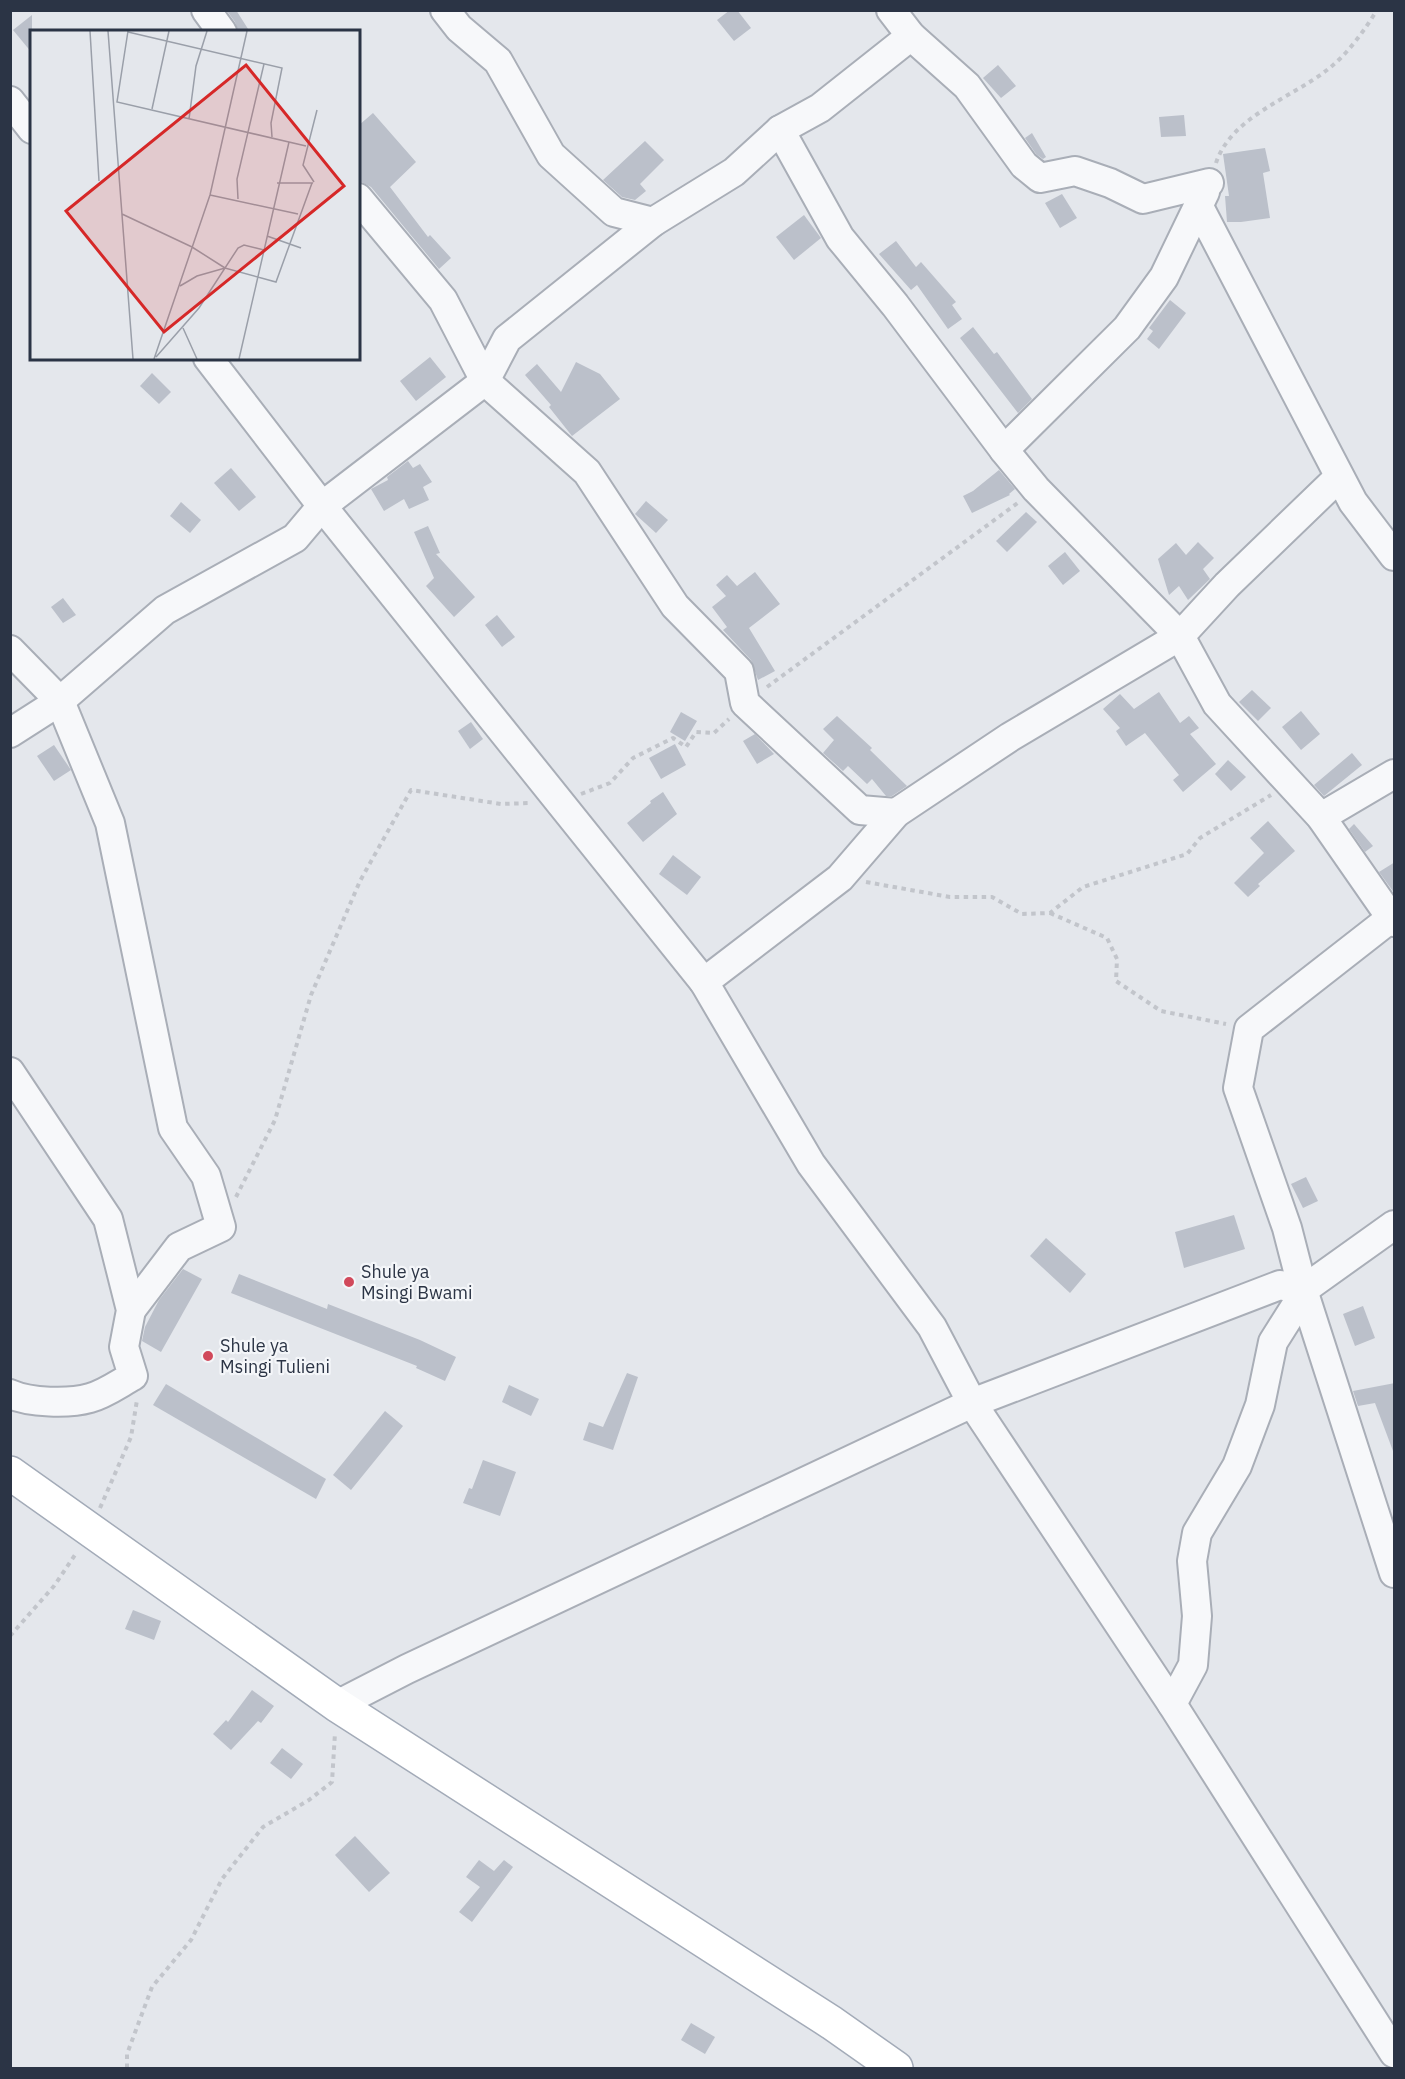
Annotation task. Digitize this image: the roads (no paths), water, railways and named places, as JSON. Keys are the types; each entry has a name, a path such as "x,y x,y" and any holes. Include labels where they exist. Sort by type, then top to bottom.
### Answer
{"main road":[{"path":"10,1473 337,1705 832,2023 896,2068"}],"street":[{"path":"206,10 221,30"},
{"path":"445,10 459,28 498,61 551,155 614,212 653,222"},
{"path":"891,10 911,36 968,86 1024,165 1041,178 1075,171 1110,183 1143,199 1204,194"},
{"path":"10,733 60,700 165,610 295,538 322,506 485,381 507,339 653,222 734,172 780,130 820,108 911,36"},
{"path":"10,101 30,126"},
{"path":"780,130 840,238 895,304 1004,450 1036,489 1180,636 1217,704 1321,818 1393,920 1249,1029 1238,1088 1287,1228 1303,1290 1395,1573"},
{"path":"1004,450 1127,328 1164,277 1204,194"},
{"path":"1204,194 1339,477 1353,502 1395,556"},
{"path":"360,200 443,300 485,381 587,472 675,606 740,671 745,703 860,810 896,813"},
{"path":"210,360 322,506 704,982 811,1164 932,1327 972,1403 1172,1704 1395,2053"},
{"path":"704,982 840,878 896,813 1010,737 1180,636 1227,585 1339,477"},
{"path":"10,650 60,700 110,823 173,1128 206,1176 221,1227 179,1246 131,1310"},
{"path":"1321,818 1395,774"},
{"path":"10,1072 108,1219 131,1310 124,1347 133,1376 92,1398 63,1402 20,1398 10,1394"},
{"path":"1172,1704 1193,1665 1197,1616 1192,1561 1197,1533 1237,1466 1260,1406 1273,1342 1302,1296 1303,1290 1395,1225"},
{"path":"337,1705 418,1664 972,1403 1280,1285 1303,1290"}],"place":[{"name":"Shule ya Msingi Bwami","path":"349,1282"},
{"name":"Shule ya Msingi Tulieni","path":"208,1356"}]}
